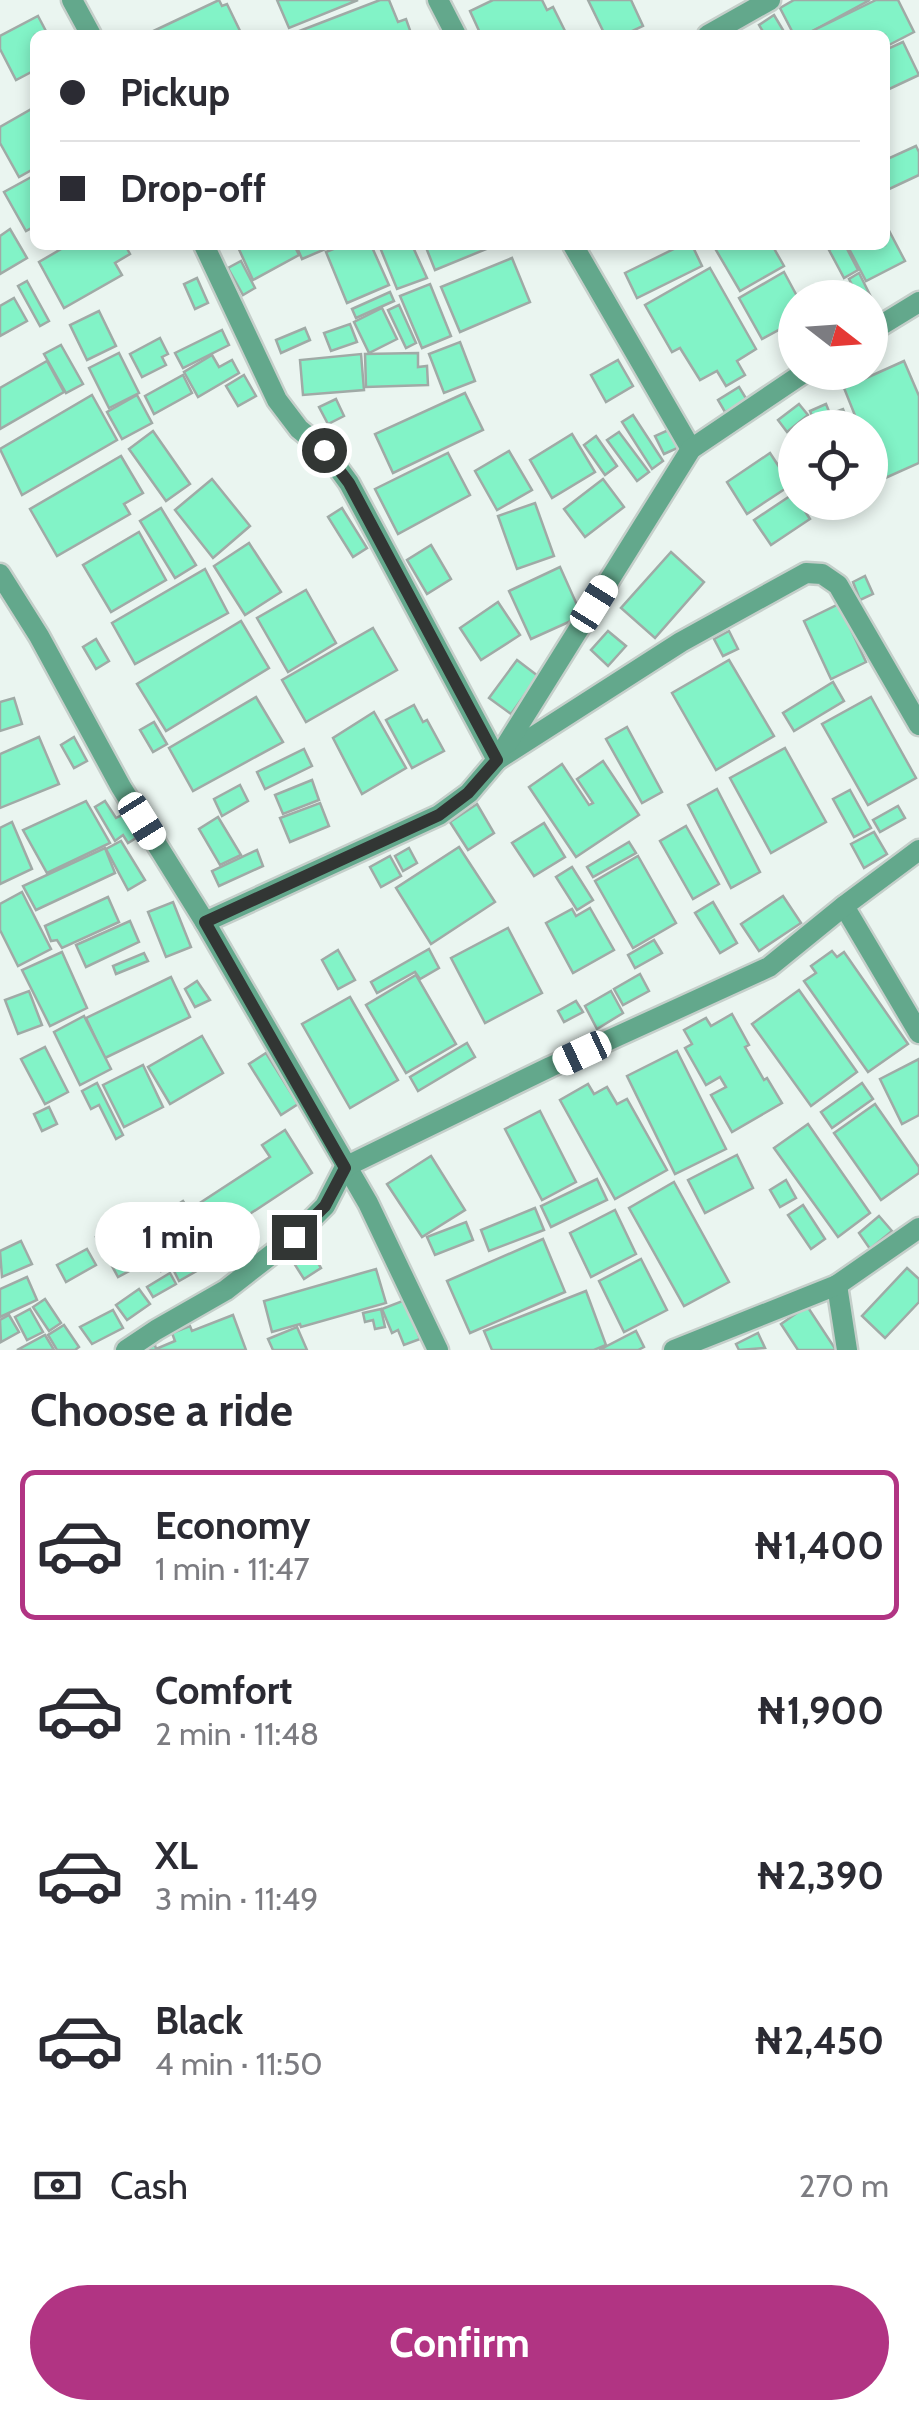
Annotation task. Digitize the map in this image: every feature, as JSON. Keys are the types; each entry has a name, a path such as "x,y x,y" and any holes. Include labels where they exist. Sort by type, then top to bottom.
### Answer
{"street":[{"path":"72,0 88,30"},
{"path":"438,0 453,30"},
{"path":"717,30 770,0"},
{"path":"206,250 278,400 349,483 497,760"},
{"path":"576,250 691,449"},
{"path":"888,321 919,302"},
{"path":"205,922 439,815 468,793 497,760 691,449 778,390"},
{"path":"497,760 681,642 806,573 822,574 838,585 919,725"},
{"path":"0,574 39,636 121,787 205,922 368,1203 438,1350"},
{"path":"126,1350 226,1290 294,1237 325,1206 345,1168 769,966 919,850"},
{"path":"844,906 919,1033"},
{"path":"674,1350 836,1285 919,1228"},
{"path":"836,1285 846,1350"}],"building":[{"path":"219,0 222,6 227,4 240,30 156,30"},
{"path":"277,0 358,0 289,28"},
{"path":"389,0 398,22 406,19 410,30 302,30"},
{"path":"493,0 542,0 547,10 553,7 564,30 479,30 470,11"},
{"path":"588,0 631,0 643,26 635,30 603,30"},
{"path":"794,0 870,0 814,30 791,30 780,8"},
{"path":"876,0 898,0 914,32 890,44 890,30 814,30"},
{"path":"774,15 783,30 762,30 759,25"},
{"path":"38,16 45,30 30,30 30,73 16,80 0,49 0,36"},
{"path":"903,42 919,75 890,89 890,48"},
{"path":"30,110 30,171 19,177 0,143 0,127"},
{"path":"916,146 919,175 890,189 890,158"},
{"path":"30,178 30,229 26,231 4,192"},
{"path":"10,229 27,258 0,274 0,236"},
{"path":"890,232 905,261 865,280 850,250 890,250"},
{"path":"59,250 128,250 130,254 115,263 122,275 64,308 39,262"},
{"path":"239,250 296,250 299,255 253,280"},
{"path":"298,250 323,250 302,259"},
{"path":"373,250 389,285 347,303 326,252"},
{"path":"381,250 414,250 427,278 397,289"},
{"path":"427,250 484,250 435,270"},
{"path":"672,250 694,250 702,266 637,298 625,273"},
{"path":"716,250 775,250 784,266 740,291"},
{"path":"829,250 848,250 858,270 844,278"},
{"path":"512,258 530,302 460,332 441,287"},
{"path":"241,261 255,288 243,295 228,268"},
{"path":"710,268 756,349 737,361 745,375 726,386 717,371 700,380 680,348 672,352 645,305"},
{"path":"784,272 788,280 778,280 778,330 762,339 739,298"},
{"path":"197,278 208,303 195,309 184,284"},
{"path":"27,281 49,321 40,326 18,286"},
{"path":"430,284 451,336 422,348 400,296"},
{"path":"390,292 394,301 356,318 352,309"},
{"path":"14,298 27,321 0,336 0,306"},
{"path":"399,305 416,343 406,348 388,310"},
{"path":"382,308 397,339 369,353 354,322"},
{"path":"99,311 116,346 87,360 70,325"},
{"path":"350,324 357,342 331,351 324,333"},
{"path":"305,328 310,340 281,353 276,340"},
{"path":"222,330 229,345 183,368 175,353"},
{"path":"160,338 168,354 162,357 166,365 142,377 130,354"},
{"path":"460,342 475,381 444,393 429,354"},
{"path":"61,345 83,384 66,393 44,354"},
{"path":"119,353 139,393 109,408 89,368"},
{"path":"418,353 418,367 427,366 428,385 366,387 365,354"},
{"path":"361,354 364,390 303,395 300,360"},
{"path":"212,355 219,367 232,360 239,373 198,397 184,372"},
{"path":"618,360 633,386 606,402 591,375"},
{"path":"47,361 64,392 0,429 0,388"},
{"path":"904,361 919,396 919,463 888,477 888,410 853,410 845,390 888,390 888,368"},
{"path":"183,375 192,393 154,414 145,396"},
{"path":"244,375 256,396 238,406 226,386"},
{"path":"739,387 747,400 725,412 718,400"},
{"path":"465,393 483,430 393,473 375,434"},
{"path":"92,395 117,440 22,495 0,449"},
{"path":"137,395 152,423 122,439 107,412"},
{"path":"336,399 344,416 328,424 319,407"},
{"path":"633,415 663,461 652,469 622,422"},
{"path":"673,428 682,446 664,454 655,436"},
{"path":"153,431 190,484 166,501 129,449"},
{"path":"619,432 649,472 637,481 607,440"},
{"path":"572,434 595,472 552,498 530,460"},
{"path":"596,436 617,466 605,475 584,445"},
{"path":"509,451 532,490 497,510 475,471"},
{"path":"448,453 470,495 398,534 375,489"},
{"path":"770,453 778,465 778,494 747,514 727,482"},
{"path":"121,456 143,493 124,504 130,514 57,556 30,509"},
{"path":"212,479 250,526 213,558 175,510"},
{"path":"603,479 624,507 585,537 564,509"},
{"path":"535,503 554,556 517,569 498,516"},
{"path":"778,504 778,520 808,520 771,545 754,520"},
{"path":"161,508 196,565 175,578 140,521"},
{"path":"342,508 367,548 353,557 328,517"},
{"path":"139,532 166,580 111,612 83,565"},
{"path":"249,543 281,592 245,615 214,566"},
{"path":"431,545 451,579 427,594 407,560"},
{"path":"671,552 704,582 655,638 621,608"},
{"path":"560,567 582,616 531,639 509,591"},
{"path":"205,569 228,613 135,664 112,623"},
{"path":"865,576 873,594 860,600 853,582"},
{"path":"306,590 336,643 288,672 257,618"},
{"path":"498,602 520,635 481,660 460,628"},
{"path":"839,604 866,662 831,679 804,621"},
{"path":"241,621 269,668 166,731 137,684"},
{"path":"373,628 397,670 306,722 282,680"},
{"path":"608,631 626,646 608,666 591,650"},
{"path":"729,631 738,649 723,656 714,639"},
{"path":"96,639 109,661 96,669 83,647"},
{"path":"517,660 538,676 511,714 489,698"},
{"path":"729,660 774,736 716,770 672,693"},
{"path":"833,682 844,701 794,731 783,713"},
{"path":"256,697 283,742 193,791 169,748"},
{"path":"871,697 916,778 868,805 822,724"},
{"path":"14,698 22,724 0,731 0,702"},
{"path":"414,705 444,751 412,768 386,720"},
{"path":"374,712 406,768 362,794 333,738"},
{"path":"154,722 167,744 153,752 140,730"},
{"path":"627,727 662,792 642,803 606,739"},
{"path":"39,737 59,784 0,808 0,754"},
{"path":"74,737 87,761 74,768 61,745"},
{"path":"785,748 826,822 771,853 730,778"},
{"path":"304,749 312,766 265,789 257,772"},
{"path":"603,761 639,815 576,857 529,787 562,764 589,805 593,803 577,779"},
{"path":"312,780 319,800 283,814 275,795"},
{"path":"240,785 248,801 222,816 214,799"},
{"path":"717,789 760,872 731,888 688,805"},
{"path":"850,790 871,828 854,837 833,799"},
{"path":"86,801 110,843 47,873 23,830"},
{"path":"105,801 116,818 122,815 136,838 128,843 123,835 115,841 95,807"},
{"path":"320,803 329,826 290,842 280,818"},
{"path":"477,804 494,833 468,850 450,822"},
{"path":"898,806 905,818 880,832 873,820"},
{"path":"218,817 241,855 220,865 199,829"},
{"path":"12,822 32,869 0,884 0,828"},
{"path":"544,823 565,857 534,876 512,843"},
{"path":"686,826 719,884 693,899 660,841"},
{"path":"874,832 887,854 864,868 851,844"},
{"path":"121,841 145,880 128,890 106,849"},
{"path":"629,842 636,853 593,877 587,867"},
{"path":"459,847 495,902 431,944 396,888"},
{"path":"105,848 115,873 36,910 23,886"},
{"path":"409,848 417,863 403,871 395,856"},
{"path":"257,850 263,866 219,886 212,871"},
{"path":"390,856 401,876 381,887 370,867"},
{"path":"638,856 676,923 633,948 595,881"},
{"path":"572,867 593,900 577,910 556,877"},
{"path":"22,892 51,949 18,966 0,930 0,904"},
{"path":"783,896 801,923 759,951 741,924"},
{"path":"108,897 119,922 62,948 57,940 51,941 45,926"},
{"path":"173,902 191,947 166,957 148,912"},
{"path":"713,902 737,943 720,953 695,913"},
{"path":"590,908 614,950 573,973 546,923 572,909 576,916"},
{"path":"130,921 139,942 86,967 76,945"},
{"path":"508,928 542,993 485,1023 451,958"},
{"path":"654,940 662,953 635,968 628,955"},
{"path":"429,949 439,968 420,979 415,972 377,993 371,982"},
{"path":"338,950 355,980 338,989 322,960"},
{"path":"832,951 837,957 844,952 908,1044 868,1072 804,981 816,973 811,966"},
{"path":"62,952 87,1008 50,1026 22,970"},
{"path":"144,953 148,961 116,974 113,966"},
{"path":"640,974 649,991 623,1005 614,989"},
{"path":"416,975 456,1044 406,1073 366,1005"},
{"path":"171,977 190,1017 105,1058 86,1018"},
{"path":"197,981 210,1000 195,1007 185,989"},
{"path":"799,990 857,1072 811,1106 752,1024"},
{"path":"29,991 42,1025 18,1034 5,1000"},
{"path":"611,991 623,1013 597,1029 585,1006"},
{"path":"350,997 398,1080 350,1108 302,1024"},
{"path":"576,1001 583,1012 564,1022 558,1011"},
{"path":"732,1014 749,1045 745,1047 782,1103 732,1132 711,1095 726,1087 720,1077 706,1085 685,1048 692,1044 684,1030 706,1018 711,1026"},
{"path":"84,1016 111,1069 80,1085 54,1032"},
{"path":"202,1036 223,1073 170,1104 148,1067"},
{"path":"467,1043 475,1057 418,1091 410,1077"},
{"path":"45,1047 68,1092 45,1104 21,1059"},
{"path":"677,1051 726,1149 675,1174 627,1076"},
{"path":"266,1053 298,1104 281,1115 249,1064"},
{"path":"919,1059 919,1115 902,1124 880,1079"},
{"path":"143,1065 163,1107 124,1127 103,1085"},
{"path":"97,1083 123,1135 116,1139 99,1105 91,1109 82,1091"},
{"path":"862,1083 873,1099 832,1128 821,1112"},
{"path":"588,1084 594,1094 607,1087 617,1104 627,1099 667,1170 615,1199 560,1100"},
{"path":"875,1104 919,1167 919,1173 881,1200 834,1133"},
{"path":"49,1107 57,1124 42,1131 34,1114"},
{"path":"540,1111 576,1182 542,1200 505,1129"},
{"path":"808,1124 870,1213 838,1237 774,1148"},
{"path":"285,1130 312,1173 192,1252 166,1212 183,1201 189,1210 270,1157 262,1145"},
{"path":"737,1155 753,1188 705,1213 688,1180"},
{"path":"431,1156 465,1210 422,1237 387,1184"},
{"path":"597,1179 607,1200 551,1227 541,1206"},
{"path":"786,1180 796,1198 780,1207 770,1190"},
{"path":"674,1182 729,1282 684,1306 629,1208"},
{"path":"803,1205 825,1239 811,1249 788,1215"},
{"path":"535,1208 544,1230 489,1251 481,1230"},
{"path":"615,1210 636,1254 591,1277 570,1233"},
{"path":"160,1212 187,1255 161,1271 134,1229"},
{"path":"879,1216 892,1231 870,1249 859,1233"},
{"path":"126,1221 148,1261 118,1277 96,1237"},
{"path":"466,1222 473,1240 435,1255 427,1237"},
{"path":"543,1239 565,1292 470,1333 447,1281"},
{"path":"21,1241 32,1264 2,1277 0,1251"},
{"path":"308,1246 321,1268 304,1279 290,1257"},
{"path":"87,1249 96,1265 66,1282 57,1265"},
{"path":"203,1253 209,1264 179,1281 173,1269"},
{"path":"641,1259 667,1310 624,1332 599,1281"},
{"path":"907,1268 919,1279 919,1302 885,1338 862,1316"},
{"path":"376,1269 386,1303 272,1332 264,1301"},
{"path":"170,1273 176,1284 153,1297 147,1287"},
{"path":"27,1277 37,1300 0,1317 0,1289"},
{"path":"139,1289 150,1304 127,1320 116,1305"},
{"path":"586,1291 606,1345 594,1350 492,1350 484,1331"},
{"path":"45,1299 61,1323 49,1331 33,1307"},
{"path":"405,1300 420,1339 404,1345 398,1330 392,1333 382,1309"},
{"path":"807,1306 836,1350 798,1350 781,1324"},
{"path":"30,1309 43,1332 27,1340 15,1317"},
{"path":"381,1309 385,1327 375,1329 373,1320 365,1322 363,1313"},
{"path":"113,1310 123,1328 92,1344 80,1327"},
{"path":"9,1315 19,1332 1,1342 0,1320"},
{"path":"233,1315 246,1350 142,1350 175,1341 172,1333 190,1326 192,1331"},
{"path":"64,1325 79,1347 75,1350 57,1350 48,1335"},
{"path":"297,1327 307,1350 273,1350 268,1339"},
{"path":"636,1331 644,1347 599,1350"},
{"path":"758,1333 765,1348 739,1350 736,1344"},
{"path":"45,1335 54,1350 17,1350"}],"route":[{"path":"294,1237 325,1206 345,1168 205,922 439,815 468,793 497,760 349,483 324,450"}]}
